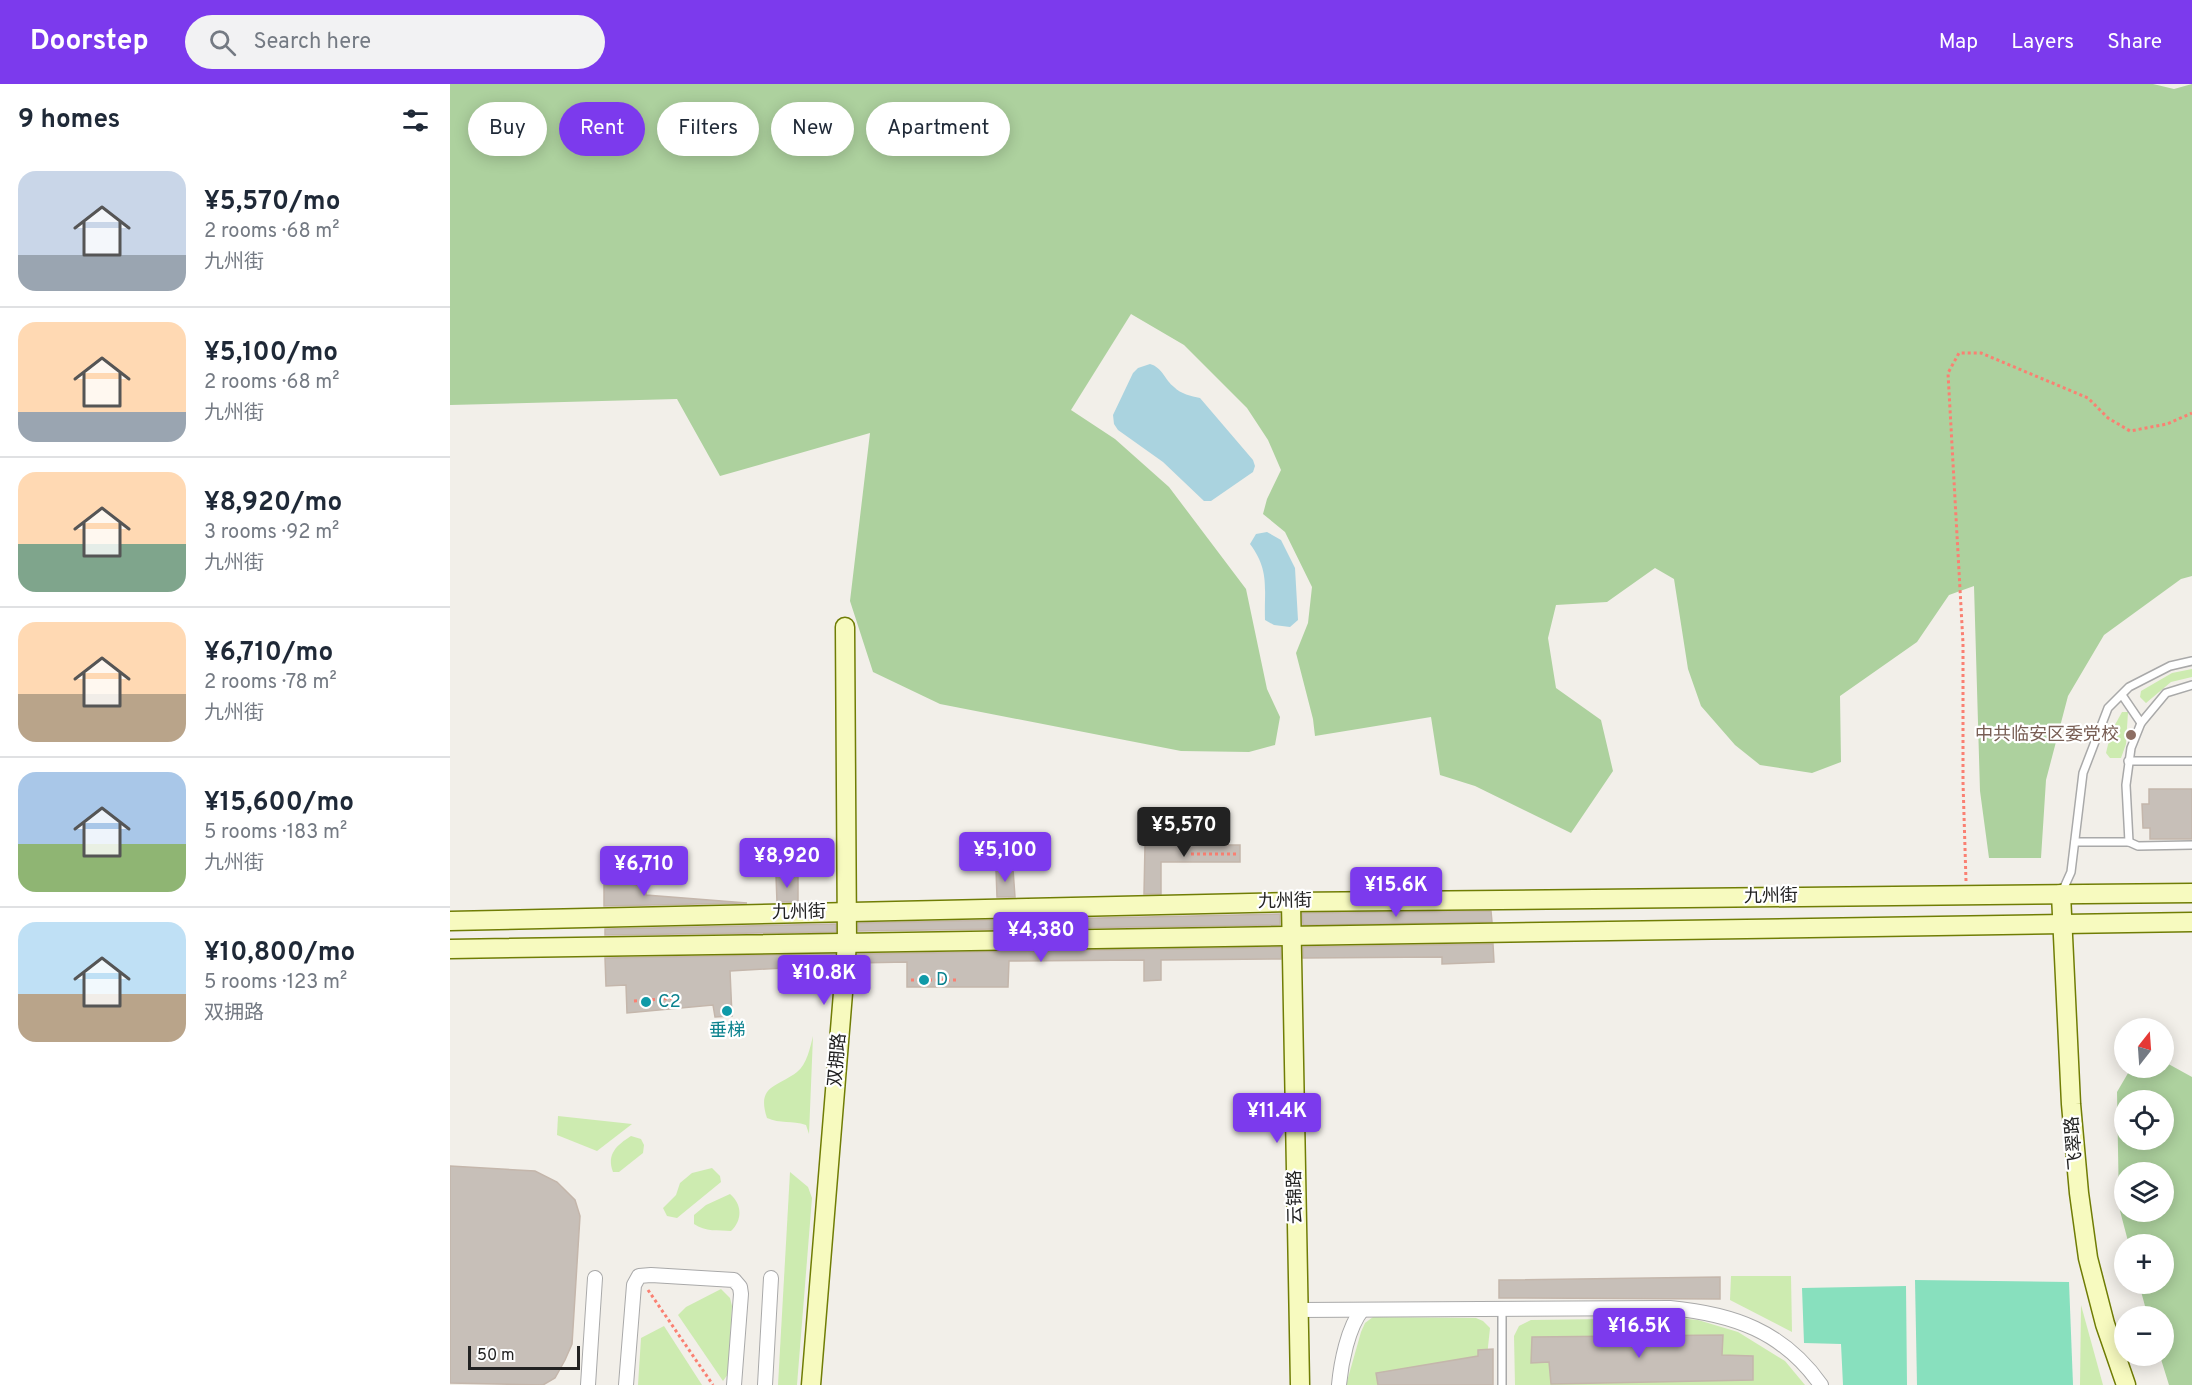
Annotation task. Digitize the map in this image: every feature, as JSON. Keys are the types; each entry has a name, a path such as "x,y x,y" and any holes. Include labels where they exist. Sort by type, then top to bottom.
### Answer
{"main road":[{"name":"双拥路","path":"811,1385 847,944 846,627"},
{"name":"九州街","path":"450,921 1291,902 2192,893"},
{"name":"飞翠路","path":"2061,894 2071,1104 2079,1193 2088,1258 2104,1324 2126,1385"},
{"name":"云锦路","path":"1291,902 1300,1385"},
{"name":"九州街","path":"450,949 2192,922"}],"street":[{"path":"626,1385 634,1285 639,1276 651,1275 734,1280 740,1287 734,1385"},
{"path":"588,1385 595,1278"},
{"path":"765,1385 771,1278"},
{"path":"1298,1310 1670,1308 1703,1311 1732,1319 1766,1334 1795,1353 1821,1385"},
{"path":"1339,1310 1346,1320 1349,1335"},
{"path":"1339,1385 1349,1335 1354,1320 1362,1310"}],"lane":[{"path":"2061,894 2071,872 2083,773 2108,708 2129,687 2169,666 2192,661"},
{"path":"2129,842 2126,785 2128,761 2141,723 2166,693 2192,686"},
{"path":"2122,695 2141,723"},
{"path":"2128,761 2192,761"},
{"path":"2075,842 2129,842 2138,846 2192,845"},
{"path":"1502,1309 1502,1385"}],"path":[{"path":"1967,895 1963,782 1963,643 1948,373 1959,353 1981,353 2088,398 2108,418 2130,430 2167,424 2192,413"},
{"path":"1191,854 1238,854"},
{"path":"911,980 958,980"},
{"path":"634,1001 676,998"},
{"path":"639,1276 713,1385"}],"green space":[{"path":"450,84 2153,84 2174,89 2192,84 2192,576 2181,579 2104,635 2068,696 2046,780 2041,858 1989,858 1980,791 1974,586 1949,595 1917,642 1840,696 1841,762 1812,773 1760,765 1735,745 1701,706 1688,669 1674,579 1655,568 1607,602 1556,605 1548,638 1556,688 1601,720 1613,771 1571,833 1475,786 1440,775 1431,717 1315,736 1313,719 1296,653 1308,623 1312,587 1285,532 1263,514 1267,499 1281,470 1268,440 1247,408 1184,345 1131,314 1071,410 1115,439 1169,487 1246,589 1267,689 1280,717 1275,745 1249,752 1181,751 940,704 873,672 850,601 870,433 720,476 677,399 450,405"},
{"path":"2192,669 2192,677 2171,682 2146,703 2140,697 2141,691 2172,673"},
{"path":"2122,712 2128,712 2126,744 2121,758 2110,758 2106,753 2111,732"},
{"path":"813,1036 809,1134 806,1125 767,1118 764,1099 771,1088 800,1069 808,1056"},
{"path":"2174,1067 2192,1077 2192,1385 2169,1385 2163,1366 2174,1366 2174,1306 2145,1306 2142,1294 2174,1294 2174,1234 2126,1234 2123,1222 2174,1222 2174,1162 2118,1162 2118,1150 2174,1150 2174,1090 2118,1090 2125,1078 2174,1078"},
{"path":"558,1116 632,1124 597,1151 557,1135"},
{"path":"631,1136 641,1139 644,1145 643,1153 619,1172 613,1172 611,1160 614,1151"},
{"path":"712,1168 720,1176 721,1182 677,1218 667,1216 663,1208 676,1195 680,1183 692,1173"},
{"path":"790,1172 808,1187 812,1198 797,1385 778,1385"},
{"path":"730,1194 739,1207 738,1222 731,1231 707,1229 694,1224 694,1215 706,1205"},
{"path":"1731,1276 1791,1276 1792,1332 1730,1300"},
{"path":"1915,1280 2069,1282 2073,1385 1917,1385"},
{"path":"1906,1286 1907,1385 1843,1385 1841,1344 1804,1343 1802,1288"},
{"path":"721,1289 730,1298 732,1306 728,1374 723,1381 678,1315 686,1307"},
{"path":"2081,1305 2103,1385 2080,1385"},
{"path":"1373,1317 1476,1318 1483,1321 1490,1328 1484,1385 1346,1385 1361,1332 1365,1323"},
{"path":"1678,1318 1698,1320 1738,1332 1785,1361 1805,1385 1515,1385 1514,1336 1519,1326 1531,1320"},
{"path":"664,1326 702,1385 638,1385 641,1338"}],"water":[{"path":"1150,364 1158,368 1177,389 1200,398 1253,460 1255,466 1253,472 1211,501 1204,501 1163,462 1118,430 1114,424 1113,415 1133,373 1138,368"},
{"path":"1267,532 1281,540 1295,568 1298,620 1290,627 1274,625 1265,620 1265,580 1261,563 1250,544 1256,534"}],"building":[{"path":"2149,789 2192,789 2192,839 2150,839 2150,828 2143,828 2142,804 2149,804"},
{"path":"1183,837 1217,837 1216,845 1240,845 1240,862 1161,862 1161,894 1144,894 1145,845 1182,845"},
{"path":"1013,869 1015,897 997,897 996,870"},
{"path":"776,876 798,876 798,902 777,902"},
{"path":"604,881 646,886 646,895 747,903 604,906"},
{"path":"1491,911 1492,922 1303,925 1302,913"},
{"path":"1280,914 1280,925 858,931 858,923"},
{"path":"836,924 836,932 605,935 605,929"},
{"path":"1493,944 1494,962 1442,964 1442,957 1303,958 1303,947"},
{"path":"1281,947 1281,959 1161,960 1161,980 1144,981 1144,960 1009,961 1008,987 907,987 907,962 857,963 857,954"},
{"path":"835,954 834,965 730,971 732,1016 715,1017 713,1005 627,1013 626,985 606,986 605,958"},
{"path":"450,1166 535,1171 557,1182 575,1200 580,1216 572,1344 555,1378 543,1385 450,1383"},
{"path":"1720,1277 1720,1299 1499,1298 1499,1280"},
{"path":"1723,1335 1722,1355 1753,1356 1753,1380 1551,1384 1549,1362 1531,1363 1532,1337"},
{"path":"1493,1349 1493,1385 1378,1385 1376,1373 1478,1356 1478,1350"}],"place":[{"name":"中共临安区委党校","path":"2131,735"},
{"name":"D","path":"924,980"},
{"name":"C2","path":"646,1002"},
{"name":"垂梯","path":"727,1011"}]}
